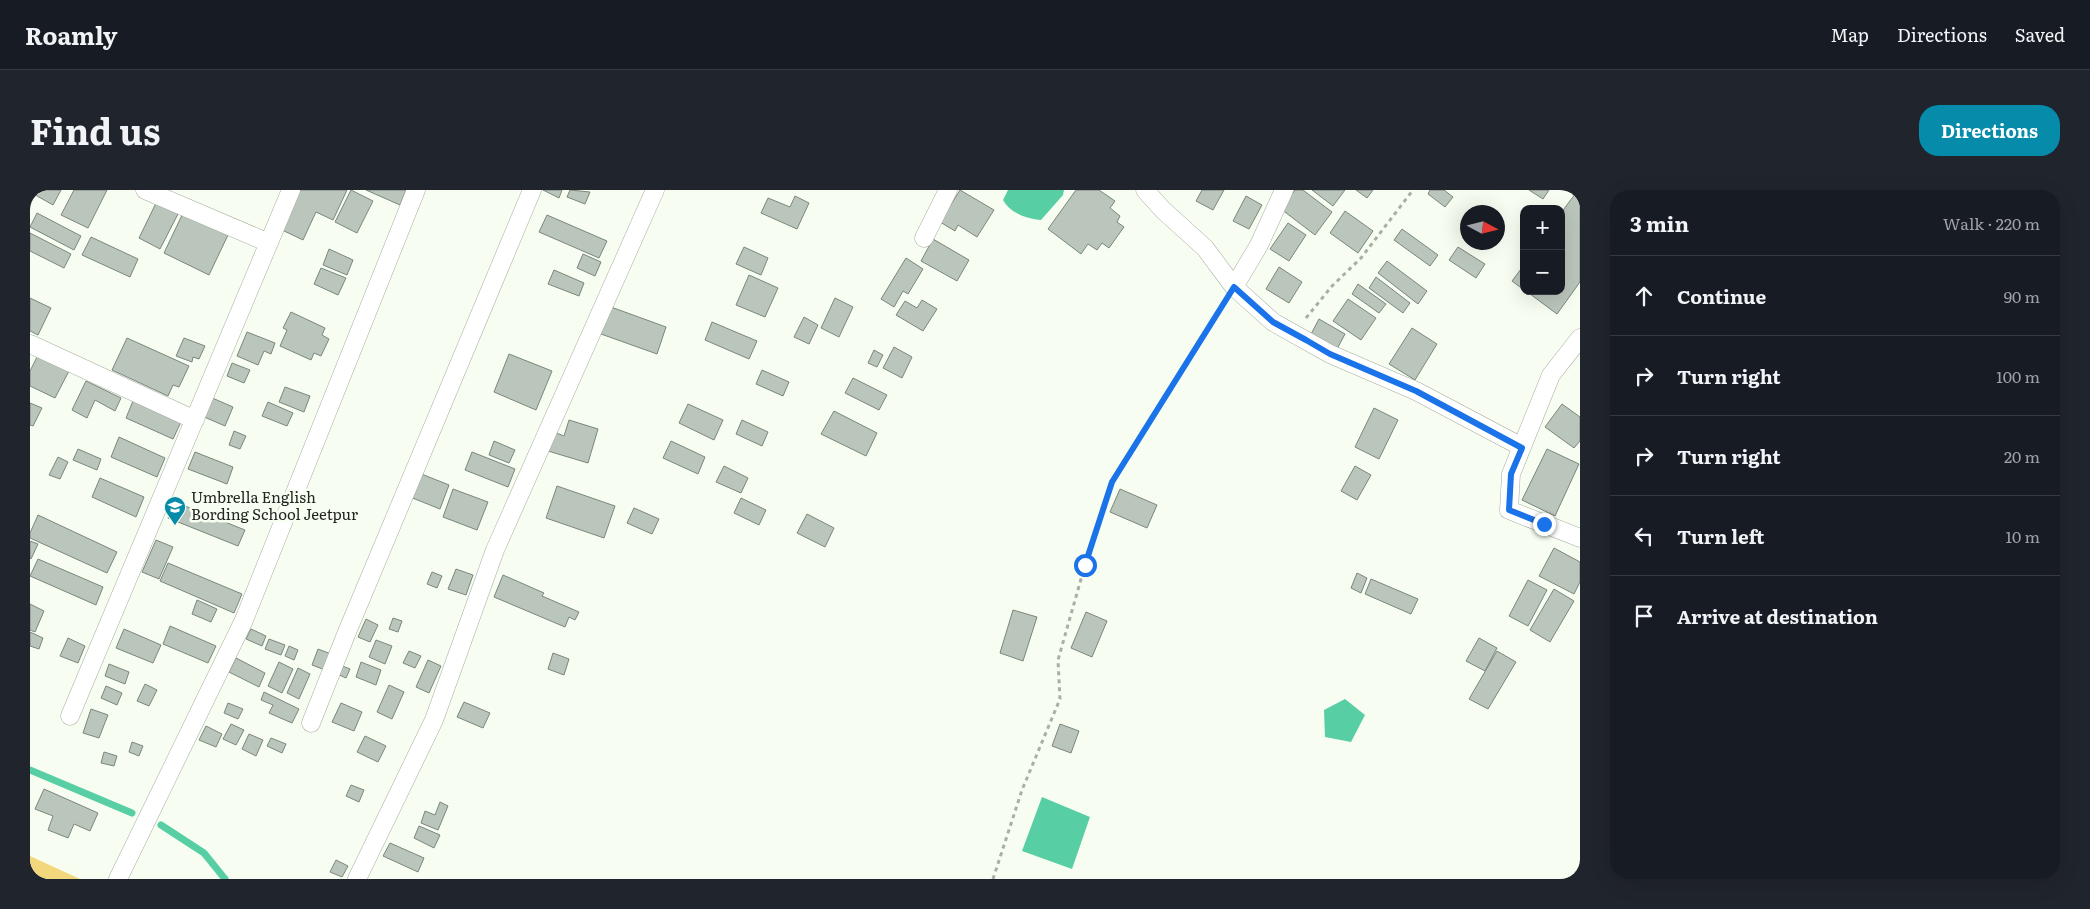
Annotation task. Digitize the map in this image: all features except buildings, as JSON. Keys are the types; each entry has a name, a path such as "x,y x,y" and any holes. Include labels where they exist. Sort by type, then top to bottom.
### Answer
{"street":[{"path":"145,190 269,243"},
{"path":"70,716 291,190"},
{"path":"118,879 244,620 416,190"},
{"path":"311,723 347,632 532,190"},
{"path":"357,879 434,720 495,550 654,190"},
{"path":"924,238 948,190"},
{"path":"1146,190 1163,210 1205,248 1234,287 1273,322 1330,354 1416,391 1522,448"},
{"path":"1234,287 1259,245 1284,190"},
{"path":"1580,338 1551,375 1511,474 1509,510 1580,538"},
{"path":"30,344 195,420"}],"path":[{"path":"1294,334 1332,286 1361,258 1413,190"},
{"path":"993,879 1022,790 1060,699 1058,660 1085,565 1112,482 1234,287"}],"shaded area":[{"path":"1008,190 1064,190 1063,195 1041,220 1025,217 1014,212 1006,205 1003,200"},
{"path":"1345,699 1365,715 1351,742 1325,737 1324,710"},
{"path":"1042,797 1090,817 1072,869 1022,851"},
{"path":"30,856 80,879 30,879"}],"waterway":[{"path":"30,770 132,813"},
{"path":"161,825 204,853 225,879"}],"place":[{"name":"Umbrella English Bording School Jeetpur","path":"175,526"}],"route":[{"path":"1085,565 1112,482 1234,287 1273,322 1330,354 1416,391 1522,448 1511,474 1509,510 1544,524"}]}
